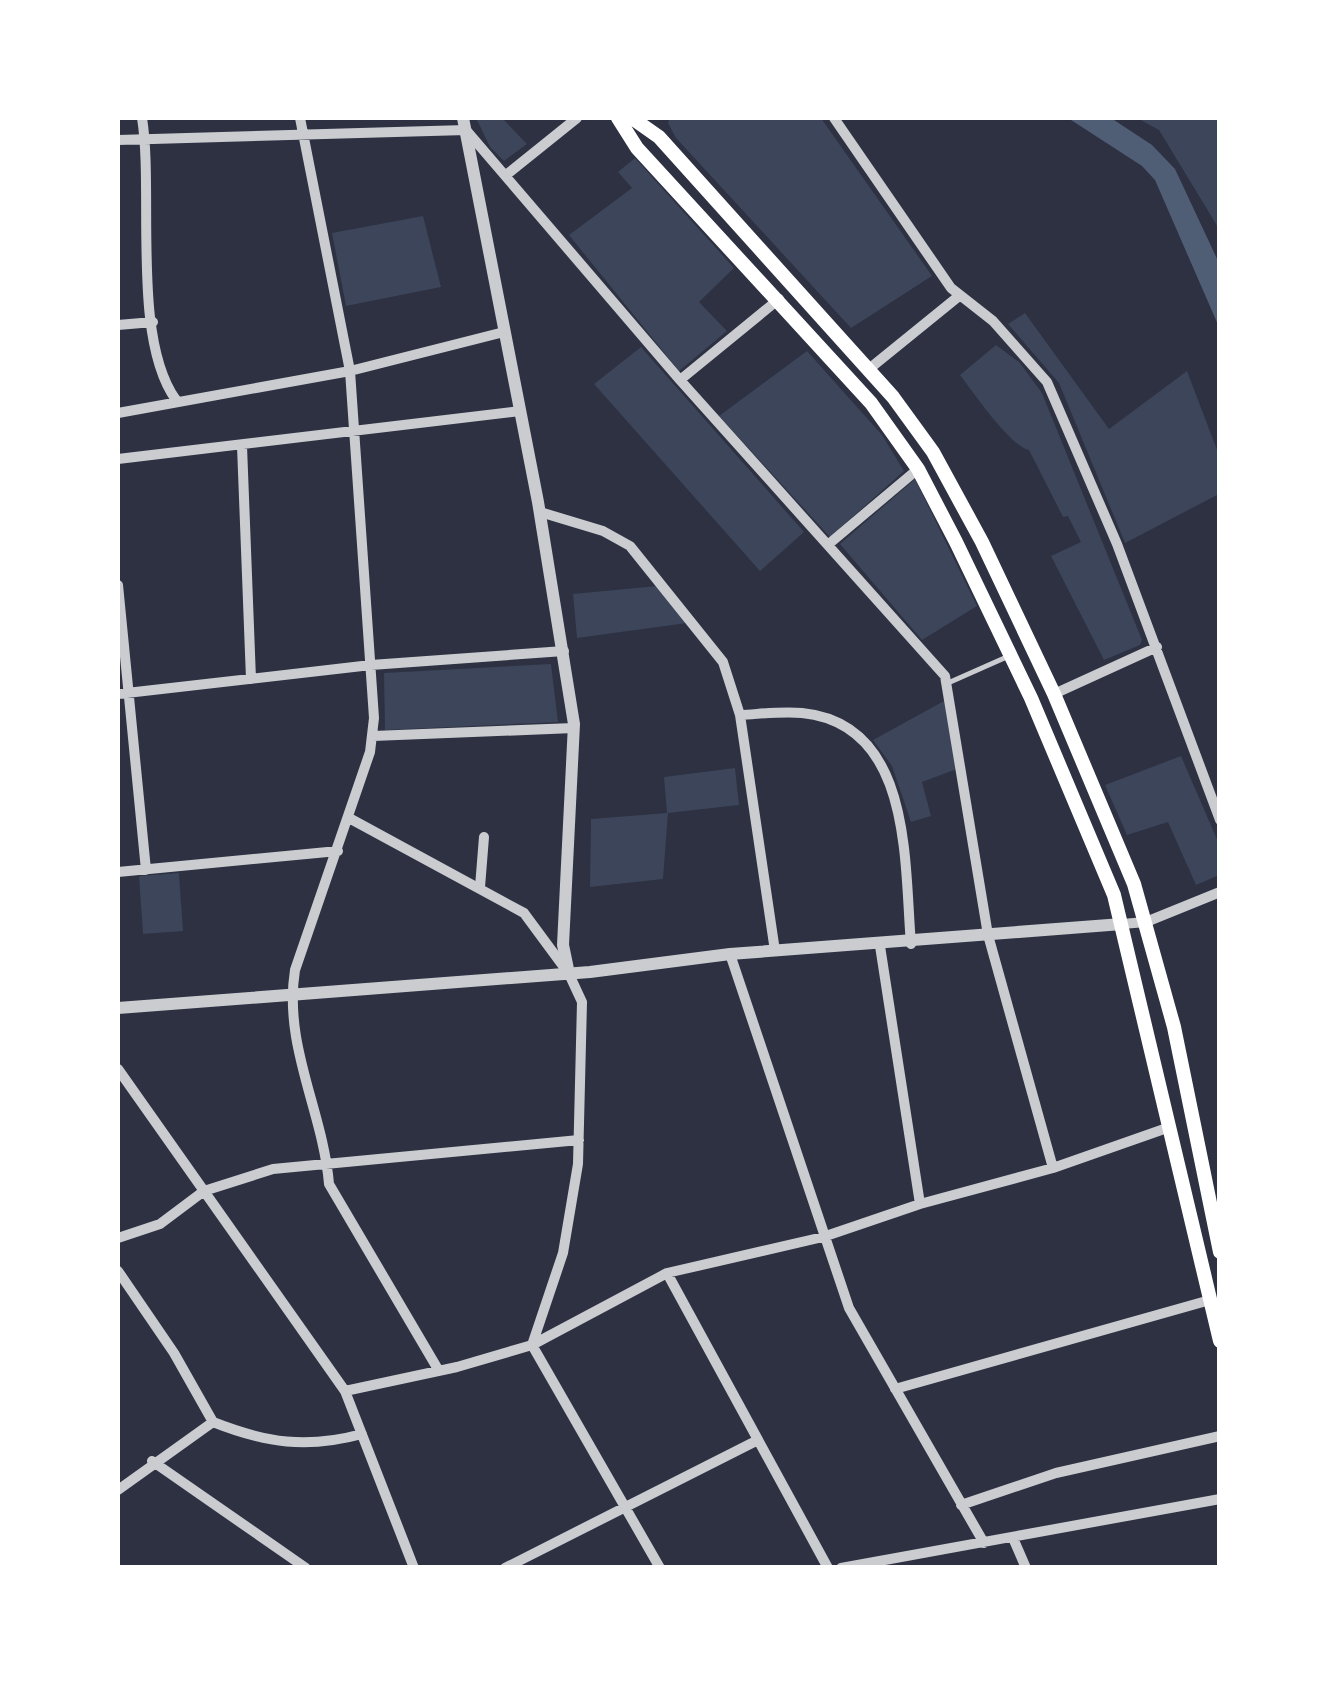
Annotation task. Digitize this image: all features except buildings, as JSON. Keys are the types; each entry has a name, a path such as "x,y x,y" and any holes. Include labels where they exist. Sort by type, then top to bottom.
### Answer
{"main road":[{"path":"618,118 638,148 780,298 871,403 918,468 1010,656 1094,845 1122,924 1220,1341"},
{"path":"641,119 869,368 947,474 1054,694 1117,838 1146,922 1174,1027 1220,1252"}],"street":[{"path":"142,118 153,322 161,376 176,400"},
{"path":"300,118 350,372 373,736 338,851 298,952 291,993 299,1068 328,1163 329,1184 439,1371"},
{"path":"506,175 577,118"},
{"path":"834,118 959,296 993,321 1047,382 1156,647 1220,820"},
{"path":"118,140 303,136 464,124"},
{"path":"464,124 680,380 830,543 948,683 988,936 1053,1168"},
{"path":"464,124 540,512 574,728 563,946 569,974"},
{"path":"869,368 959,296"},
{"path":"680,380 780,298"},
{"path":"118,325 153,322"},
{"path":"118,412 350,372 504,332"},
{"path":"118,459 520,411"},
{"path":"242,446 252,679"},
{"path":"830,543 918,468"},
{"path":"540,512 602,531 630,546 716,651 730,678 740,715 775,951"},
{"path":"118,584 123,693 146,870"},
{"path":"1054,694 1156,647"},
{"path":"123,693 371,665 564,652"},
{"path":"740,715 822,717 860,737 876,754 900,818 912,944"},
{"path":"373,736 574,728"},
{"path":"349,818 480,887 531,919 569,974 582,1002 579,1140 563,1253 532,1344 660,1568"},
{"path":"480,887 484,837"},
{"path":"118,872 338,851"},
{"path":"118,1008 569,974 730,954 912,944 1146,922 1220,892"},
{"path":"880,946 920,1204"},
{"path":"730,954 849,1308 984,1543"},
{"path":"118,1069 345,1391 414,1568"},
{"path":"345,1391 439,1371 532,1344 667,1273 823,1237 920,1204 1053,1168 1168,1128"},
{"path":"118,1238 160,1224 204,1191 273,1169 579,1140"},
{"path":"118,1271 174,1353 213,1422 284,1444 325,1444 362,1434"},
{"path":"667,1273 828,1568"},
{"path":"895,1389 1210,1300"},
{"path":"118,1490 152,1461 213,1422"},
{"path":"961,1506 1056,1473 1220,1436"},
{"path":"505,1568 758,1440"},
{"path":"152,1461 306,1568"},
{"path":"841,1568 1220,1498"},
{"path":"1014,1538 1026,1568"}],"lane":[{"path":"948,683 1010,656"}],"shaded area":[{"path":"476,118 502,118 527,144 504,161 490,147"},
{"path":"670,118 821,118 932,276 851,328 676,138 668,123"},
{"path":"1068,118 1111,118 1152,145 1175,169 1219,263 1219,327 1155,180 1142,166"},
{"path":"1137,118 1219,118 1219,229 1159,130"},
{"path":"635,158 734,268 699,302 727,331 679,371 569,235 632,188 618,172"},
{"path":"423,216 441,287 346,306 332,233"},
{"path":"1025,313 1109,429 1187,371 1219,455 1219,494 1125,543 1059,383 1008,324"},
{"path":"996,345 1020,363 1042,393 1142,640 1140,645 1104,660 1051,556 1081,542 1068,516 1063,517 1029,450 1002,429 960,375"},
{"path":"641,347 804,532 760,571 594,384"},
{"path":"807,351 882,435 904,471 830,537 719,416"},
{"path":"915,479 977,606 922,640 840,544"},
{"path":"657,586 687,623 577,638 573,594"},
{"path":"551,664 558,722 385,730 384,673"},
{"path":"944,701 957,769 922,782 931,816 911,822 892,766 873,740"},
{"path":"1181,756 1219,844 1219,875 1196,885 1168,822 1127,835 1105,785"},
{"path":"735,768 739,805 668,813 663,879 590,887 591,819 667,813 664,777"},
{"path":"179,873 183,931 143,934 139,876"}]}
